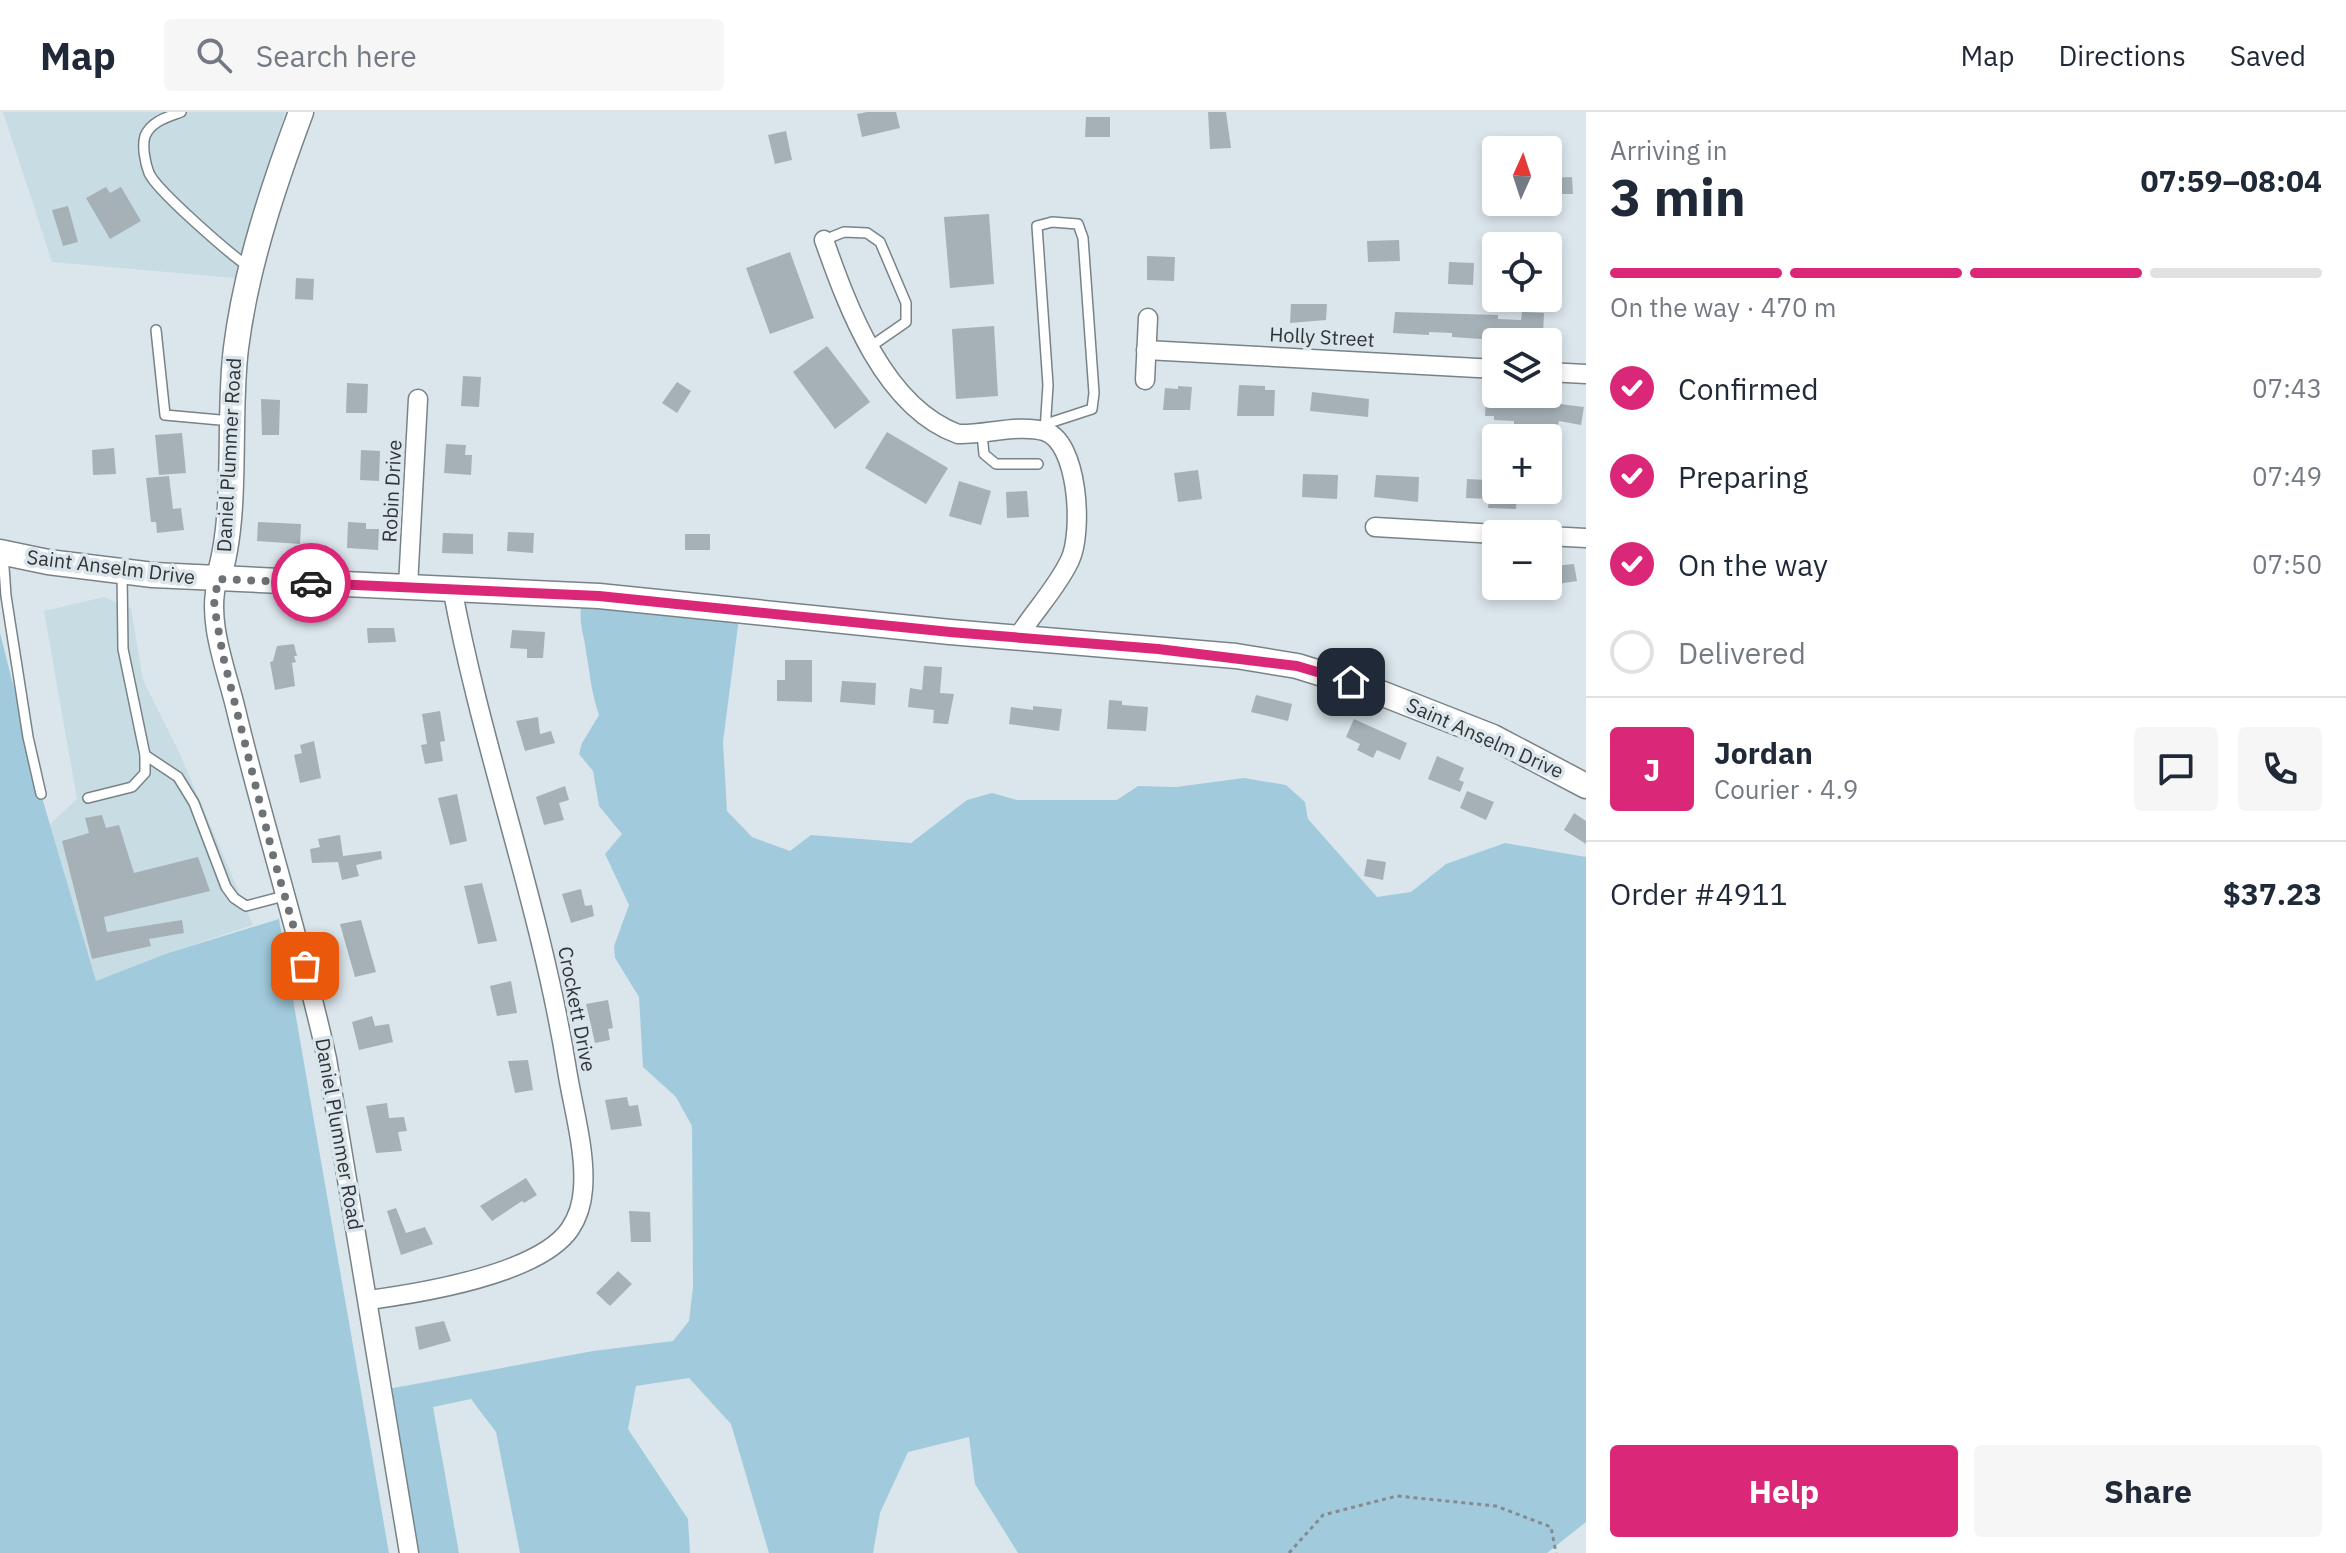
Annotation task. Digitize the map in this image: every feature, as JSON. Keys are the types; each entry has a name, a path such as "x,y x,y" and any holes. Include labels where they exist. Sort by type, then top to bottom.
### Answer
{"street":[{"name":"Daniel Plummer Road","path":"301,112 252,269 236,348 227,530 214,605 223,656 284,896 312,989 327,1059 409,1553"},
{"path":"824,240 844,296 870,347 904,395 922,413 958,434 1046,427 1058,440 1069,460 1076,508 1075,549 1063,574 1018,637"},
{"path":"1145,380 1148,318"},
{"name":"Holly Street","path":"1146,350 1482,368"},
{"path":"1562,373 1586,374"},
{"name":"Robin Drive","path":"408,586 418,399"},
{"path":"1375,527 1482,533"},
{"path":"1562,537 1586,538"},
{"name":"Saint Anselm Drive","path":"2,553 122,572 637,599 1236,656 1297,666 1429,711 1527,753 1586,786"},
{"name":"Crockett Drive","path":"369,1300 428,1291 534,1258 559,1242 570,1229 582,1199 578,1141 556,1000 469,665 452,587"}],"lane":[{"path":"181,112 154,123 145,136 144,156 149,175 215,240 252,269"},
{"path":"1052,222 1078,224 1084,252 1094,393 1092,409 1046,427 1048,385 1037,226 1052,222"},
{"path":"824,240 844,232 867,233 880,242 906,303 906,322 870,347"},
{"path":"156,330 165,415 231,421"},
{"path":"982,434 984,454 996,464 1038,464"},
{"path":"2,553 28,737 41,794"},
{"path":"88,798 132,787 145,773 145,755 123,649 122,572"},
{"path":"145,755 178,777 194,803 226,887 234,898 241,904 254,906 284,896"}],"path":[{"path":"1289,1553 1323,1515 1397,1496 1496,1506 1551,1527 1556,1553"}],"shaded area":[{"path":"3,112 285,112 235,278 52,262"},
{"path":"104,597 131,608 143,680 179,752 253,925 168,953 96,982 50,824 77,799 44,611"},
{"path":"581,607 739,618 723,742 727,811 752,837 790,851 811,835 911,843 967,800 992,793 1017,800 1117,800 1138,786 1176,787 1244,778 1286,785 1305,802 1308,819 1377,897 1411,892 1446,864 1505,843 1586,857 1586,1522 1547,1553 1018,1553 975,1484 969,1437 908,1452 880,1513 873,1553 769,1553 731,1424 689,1378 636,1386 628,1429 688,1519 690,1553 520,1553 496,1432 471,1399 433,1407 459,1553 409,1553 388,1389 593,1351 673,1341 689,1321 693,1287 692,1126 676,1097 643,1067 639,997 615,958 614,946 629,905 605,854 622,834 599,806 593,771 579,754 599,715 592,691"},
{"path":"0,633 41,794 96,981 168,953 279,919 389,1553 0,1553"}],"building":[{"path":"896,112 900,128 862,137 857,114"},
{"path":"1208,112 1226,112 1231,148 1210,149"},
{"path":"1086,117 1110,117 1110,137 1085,137"},
{"path":"786,131 792,160 775,164 768,135"},
{"path":"1562,177 1572,177 1573,194 1562,194"},
{"path":"106,187 110,193 121,187 141,221 110,239 86,198"},
{"path":"68,206 78,242 63,246 52,210"},
{"path":"989,214 994,284 950,288 944,217"},
{"path":"1399,240 1400,261 1368,262 1367,241"},
{"path":"790,252 814,318 770,334 746,268"},
{"path":"1147,256 1175,257 1174,281 1147,280"},
{"path":"1449,262 1474,263 1473,285 1448,284"},
{"path":"296,278 314,279 313,300 295,299"},
{"path":"1291,304 1327,304 1326,320 1290,323"},
{"path":"1395,312 1498,315 1498,319 1521,320 1522,312 1544,313 1543,328 1482,328 1482,339 1452,337 1452,333 1393,333"},
{"path":"994,326 998,396 956,399 952,329"},
{"path":"827,346 870,402 835,429 793,372"},
{"path":"463,376 481,377 479,407 461,406"},
{"path":"677,382 691,391 677,413 662,403"},
{"path":"347,383 368,384 367,413 346,413"},
{"path":"1239,385 1265,386 1265,390 1275,390 1274,416 1237,416"},
{"path":"1178,386 1192,387 1190,410 1163,410 1165,388 1178,389"},
{"path":"1312,392 1369,399 1368,417 1310,411"},
{"path":"261,399 280,400 279,435 262,435"},
{"path":"1562,404 1584,407 1581,425 1559,421 1558,424 1514,424 1514,421 1494,420 1494,416 1485,416 1485,408 1562,408"},
{"path":"887,432 948,468 926,504 865,468"},
{"path":"182,433 186,473 159,475 155,435"},
{"path":"446,444 466,445 465,455 472,455 471,475 444,473"},
{"path":"114,448 116,474 93,475 92,450"},
{"path":"361,450 380,451 379,481 360,480"},
{"path":"1198,470 1202,499 1178,502 1174,473"},
{"path":"1303,474 1338,475 1337,499 1302,497"},
{"path":"1376,475 1419,477 1418,502 1374,497"},
{"path":"169,476 173,509 181,508 184,530 157,533 156,522 151,522 146,478"},
{"path":"1467,479 1482,480 1482,499 1466,498"},
{"path":"959,481 991,491 981,525 949,516"},
{"path":"1027,491 1029,517 1007,518 1006,492"},
{"path":"1488,504 1516,504 1516,509 1488,508"},
{"path":"258,522 301,524 300,544 257,541"},
{"path":"348,522 366,523 366,529 379,529 378,550 347,548"},
{"path":"508,532 534,533 533,553 507,551"},
{"path":"443,533 473,534 473,554 442,553"},
{"path":"685,534 710,534 710,550 685,550"},
{"path":"1574,564 1577,581 1562,583 1562,565"},
{"path":"367,628 394,628 396,642 368,643"},
{"path":"512,630 545,632 543,658 527,658 527,649 510,648"},
{"path":"294,644 297,656 294,656 296,662 292,663 295,686 275,690 270,662 277,646"},
{"path":"785,660 812,660 812,702 777,701 777,680 785,680"},
{"path":"924,666 942,667 940,693 954,694 948,724 933,723 934,710 908,707 910,688 922,690"},
{"path":"842,681 876,683 875,705 840,702"},
{"path":"1256,695 1292,704 1288,721 1251,712"},
{"path":"1109,700 1122,701 1122,705 1148,707 1146,731 1107,729"},
{"path":"1033,706 1062,709 1059,731 1009,724 1011,707 1033,710"},
{"path":"440,711 445,741 440,742 443,761 425,764 421,745 427,744 422,714"},
{"path":"538,717 540,734 551,731 555,743 525,751 516,721"},
{"path":"1354,719 1407,743 1400,760 1377,750 1373,758 1357,750 1360,744 1346,737"},
{"path":"314,741 321,778 300,783 294,755 302,753 300,745"},
{"path":"1437,756 1464,768 1459,780 1464,782 1460,792 1428,779"},
{"path":"565,786 569,800 559,803 564,820 544,825 536,797"},
{"path":"1467,791 1494,802 1486,820 1460,808"},
{"path":"457,794 467,841 450,845 438,798"},
{"path":"1574,813 1586,821 1586,844 1564,830"},
{"path":"102,815 106,828 119,825 134,873 198,857 210,891 104,917 107,932 182,920 184,933 149,939 151,946 92,959 62,841 89,833 85,818"},
{"path":"340,835 343,856 381,851 382,859 356,865 359,876 342,880 338,862 312,863 310,849 320,847 318,839"},
{"path":"1367,859 1386,862 1383,880 1364,876"},
{"path":"482,883 497,941 478,944 464,886"},
{"path":"581,889 585,906 592,905 594,916 571,923 562,894"},
{"path":"361,920 376,972 355,977 340,924"},
{"path":"511,981 517,1013 497,1016 490,986"},
{"path":"608,1000 613,1028 608,1029 610,1040 595,1043 586,1004"},
{"path":"372,1016 375,1026 389,1024 393,1042 359,1050 352,1022"},
{"path":"528,1060 533,1090 515,1093 508,1061"},
{"path":"627,1097 629,1106 638,1105 642,1126 611,1130 605,1100"},
{"path":"387,1103 389,1118 404,1117 407,1131 398,1132 402,1151 376,1153 366,1106"},
{"path":"526,1178 537,1195 492,1221 480,1206"},
{"path":"396,1208 406,1233 425,1227 433,1244 401,1255 387,1211"},
{"path":"629,1211 650,1212 651,1242 631,1242"},
{"path":"618,1271 632,1284 610,1306 596,1293"},
{"path":"444,1321 451,1341 419,1350 415,1327"}],"way so far":[{"path":"305,966 247,758 214,605 218,579 311,583"}],"route":[{"path":"311,583 452,587 661,601 950,632 1236,656 1297,666 1351,682"}]}
